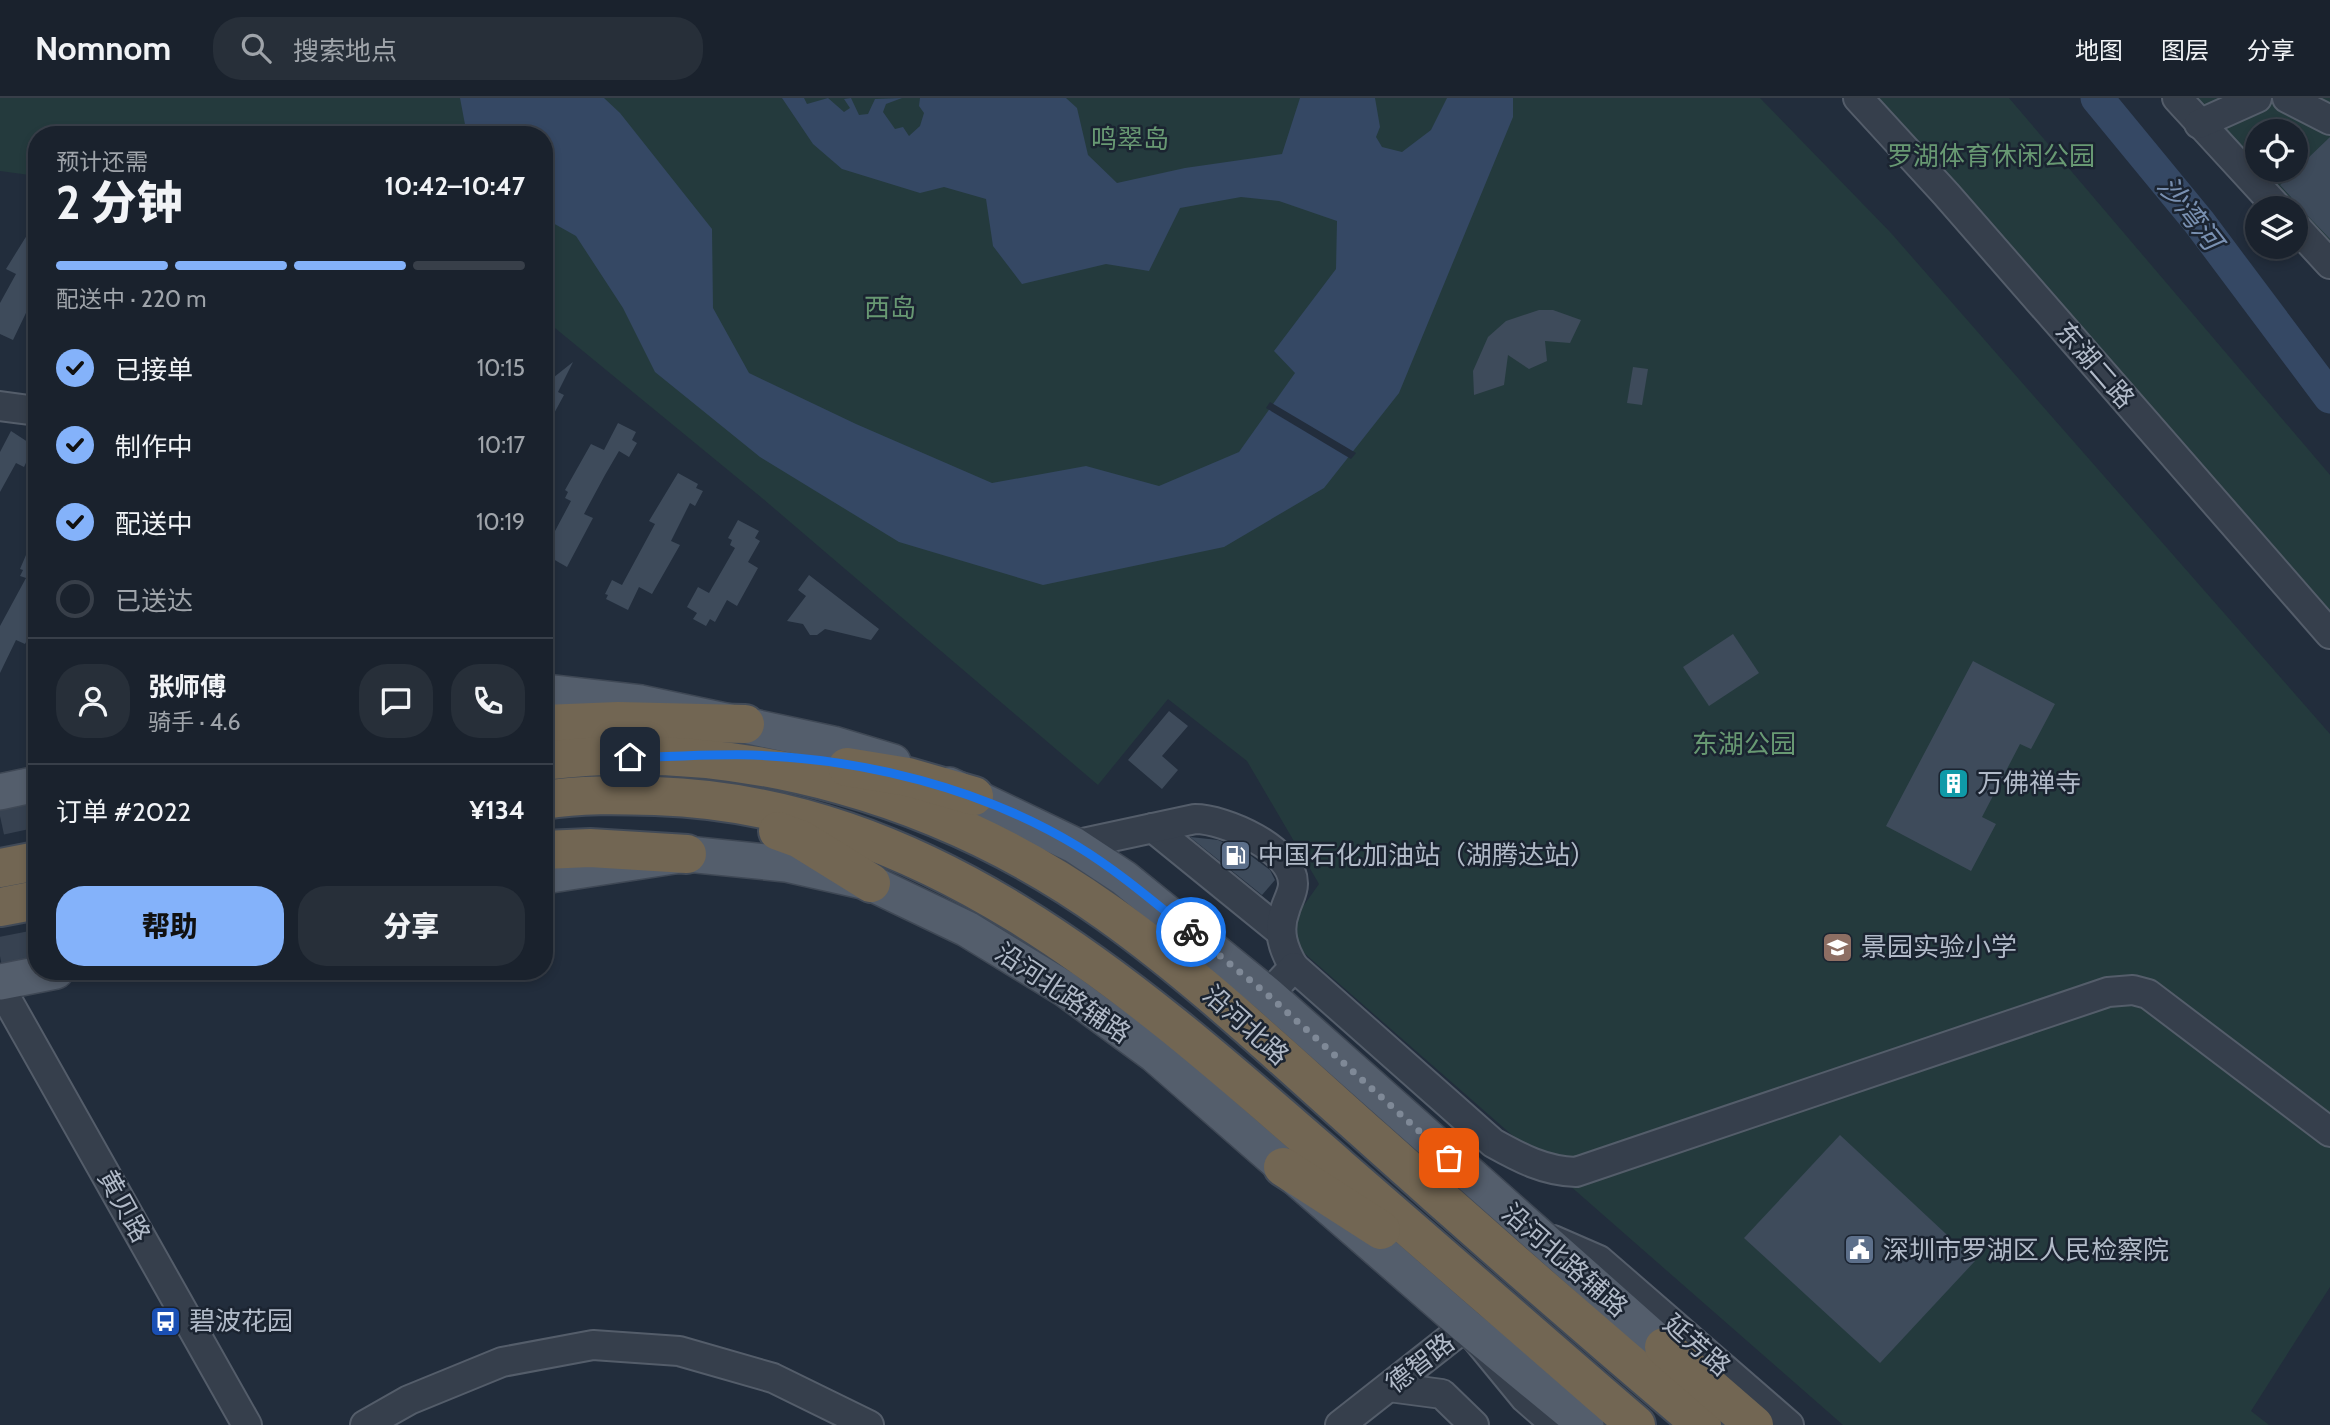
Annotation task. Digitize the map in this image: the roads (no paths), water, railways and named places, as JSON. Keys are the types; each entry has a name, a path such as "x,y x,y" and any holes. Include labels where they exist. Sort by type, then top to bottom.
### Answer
{"highway":[{"path":"553,724 618,721 745,724"},
{"path":"681,757 752,755 805,760 908,777 974,796"},
{"name":"沿河北路","path":"553,760 579,757 681,757 782,769 874,795 998,847 1049,874 1106,911 1203,987 1461,1217 1702,1425"},
{"name":"沿河北路","path":"553,799 620,795 687,797 752,806 863,837 981,890 1101,969 1179,1027 1480,1315 1636,1425"},
{"path":"687,797 800,839 871,883"},
{"path":"553,850 590,848 687,854"},
{"path":"0,868 28,862"},
{"path":"0,907 28,902"},
{"path":"1283,1167 1480,1315"},
{"path":"1664,1347 1754,1425"}],"main road":[{"name":"沿河北路辅路","path":"553,693 640,703 745,724 880,758 974,796 1074,845 1124,878 1268,995 1664,1347 1730,1425"},
{"path":"0,792 28,786"},
{"name":"沿河北路辅路","path":"553,875 687,854 786,864 871,883 967,929 1065,989 1155,1055 1283,1167"},
{"path":"0,985 28,978"},
{"path":"1480,1315 1586,1425"}],"street":[{"name":"东湖二路","path":"1858,98 1946,194 2330,634"},
{"path":"2178,98 2267,196"},
{"path":"2199,124 2257,98"},
{"path":"2287,98 2330,120"},
{"path":"2308,240 2330,264"},
{"path":"0,407 28,410"},
{"path":"1074,845 1153,828 1213,819 1244,831 1281,859 1290,870 1293,884 1281,932 1283,949 1294,967 1493,1143 1555,1171 1576,1172 2108,992 2133,990 2148,994 2330,1132"},
{"path":"1153,828 1281,932"},
{"path":"1268,995 1294,967"},
{"name":"黄贝路","path":"0,985 247,1425"},
{"name":"延芳路","path":"1530,1230 1599,1260 1789,1425"},
{"path":"1480,1315 1525,1398 1556,1425"},
{"name":"德智路","path":"1340,1425 1480,1315"},
{"path":"365,1425 409,1400 502,1362 593,1345 679,1351 719,1362 773,1378 869,1425"},
{"path":"1389,1387 1442,1394 1474,1425"}],"water":[{"path":"460,98 604,98 620,113 712,229 713,308 749,373 856,424 992,483 1086,466 1159,486 1239,452 1295,373 1274,351 1336,269 1337,221 1279,201 1241,197 1180,208 1149,271 1106,264 1022,284 993,246 986,199 944,187 920,193 842,169 813,144 782,98 804,98 807,104 828,98 844,112 850,108 844,99 851,98 859,115 868,114 875,99 902,98 886,104 883,112 895,129 903,127 909,136 920,126 924,113 919,106 920,98 1066,98 1077,108 1088,155 1117,183 1185,168 1282,154 1300,98 1375,98 1380,127 1376,137 1382,147 1402,152 1431,130 1447,98 1513,98 1513,117 1399,393 1324,488 1224,547 1043,585 899,542 760,457 655,372 623,308 576,236 553,223 553,126 465,126"}],"waterway":[{"name":"沙湾河","path":"2097,98 2199,222 2330,397"}],"tunnel":[{"path":"0,816 28,810"},
{"path":"0,956 28,951"}],"place":[{"name":"万佛禅寺","path":"1954,783"},
{"name":"中国石化加油站（湖腾达站）","path":"1235,855"},
{"name":"景园实验小学","path":"1838,947"},
{"name":"深圳市罗湖区人民检察院","path":"1860,1250"},
{"name":"碧波花园","path":"166,1321"}],"park label":[{"name":"鸣翠岛","path":"1130,139"},
{"name":"罗湖体育休闲公园","path":"1991,156"},
{"name":"西岛","path":"890,308"},
{"name":"东湖公园","path":"1744,744"}]}
